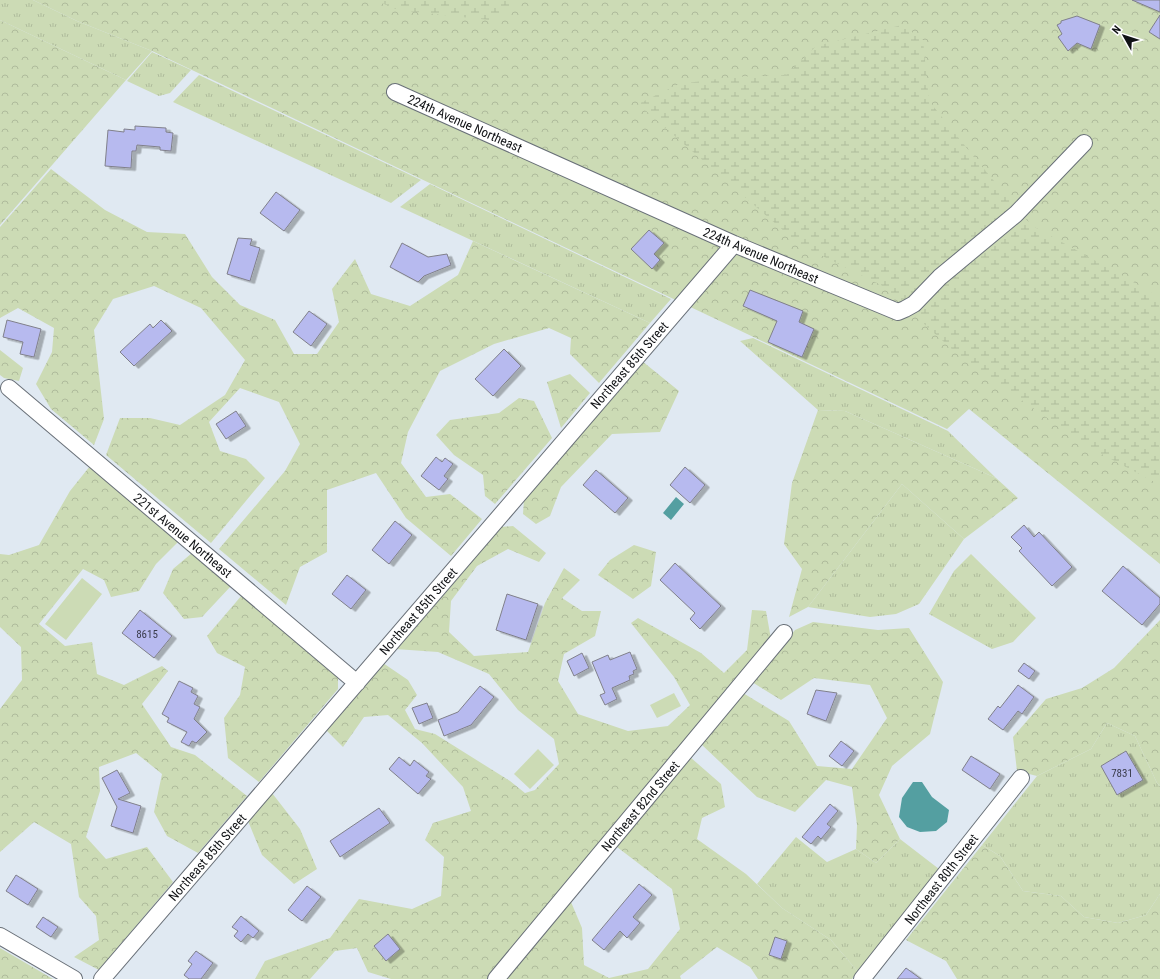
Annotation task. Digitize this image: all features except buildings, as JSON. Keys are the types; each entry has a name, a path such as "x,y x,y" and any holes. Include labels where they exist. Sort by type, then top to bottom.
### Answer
{"street":[{"name":"224th Avenue Northeast","path":"395,92 734,244 898,312 914,304 940,278 1016,214 1084,143"},
{"name":"Northeast 85th Street","path":"102,979 734,244"},
{"name":"221st Avenue Northeast","path":"9,388 357,683"},
{"name":"Northeast 82nd Street","path":"496,979 784,633"},
{"name":"Northeast 80th Street","path":"862,979 1021,778"},
{"path":"0,936 74,979"}],"green space":[{"path":"0,0 33,0 77,21 152,51 126,80 0,20"},
{"path":"33,0 1160,0 1160,564 969,409 947,429 152,51 77,21"},
{"path":"375,0 514,0 498,21 398,10"},
{"path":"0,20 126,80 0,225"},
{"path":"902,25 923,40 929,101 1031,225 1160,298 1160,485 1092,449 964,360 881,285 800,245 638,104 679,84 733,77 786,75 816,46"},
{"path":"152,52 191,70 170,93 159,96 127,81"},
{"path":"199,75 421,180 391,203 173,102"},
{"path":"51,169 105,210 147,232 185,234 212,277 240,305 275,320 294,354 317,354 339,322 332,289 355,259 371,294 410,306 458,275 473,241 650,323 599,383 570,354 571,338 549,328 494,344 440,371 408,432 401,463 426,497 450,494 482,519 451,556 406,518 376,473 327,490 327,552 300,567 286,605 219,549 285,471 300,444 279,402 240,388 209,422 220,451 246,459 265,478 211,543 106,455 120,418 150,418 180,425 225,395 245,360 201,308 154,286 113,299 94,330 104,419 94,445 51,409 36,384 52,352 54,328 18,308 0,318 0,227"},
{"path":"430,184 671,299 650,323 400,207"},
{"path":"753,338 948,431 996,478 845,411 818,410 740,341"},
{"path":"0,350 23,368 19,381 4,378 0,375"},
{"path":"642,361 679,391 660,432 612,434 561,487 550,516 536,524 523,514 524,499"},
{"path":"570,374 590,393 561,428 547,382"},
{"path":"519,398 534,401 552,438 495,504 485,496 483,475 454,455 436,435 450,420 499,413"},
{"path":"818,410 845,411 996,478 1018,498 964,539 902,484 808,607 789,617 802,569 784,544 792,483"},
{"path":"90,466 179,541 156,564 139,591 111,597 104,580 83,569 39,624 65,646 92,642 97,674 124,685 162,666 168,671 142,704 171,747 195,755 247,796 198,853 167,836 154,812 162,774 136,753 99,767 100,791 86,837 106,859 147,847 173,882 99,970 74,957 99,940 96,916 79,897 71,844 34,822 0,852 0,709 22,680 21,647 0,627 0,554 9,555 39,545 70,491"},
{"path":"902,484 964,539 919,604 896,614 870,617 808,607"},
{"path":"513,526 546,553 539,562 508,549 477,566 451,601 449,632 474,656 528,652 545,603 564,568 580,580 562,598 582,611 601,611 595,636 564,654 558,681 578,714 628,731 668,726 690,705 674,677 631,623 638,618 701,653 724,673 747,650 752,610 766,611 771,639 487,979 391,979 368,972 357,948 335,951 310,979 255,979 265,961 330,938 359,899 412,909 441,896 444,857 425,840 433,823 471,811 463,787 422,743 388,715 364,717 343,747 326,730 383,663 408,680 417,695 405,710 415,729 435,734 510,781 525,793 535,790 559,764 554,739 518,710 489,674 438,652 395,649 500,527"},
{"path":"634,545 656,552 651,586 633,599 598,575 610,560"},
{"path":"192,553 231,586 202,617 184,619 163,593 173,569"},
{"path":"971,554 1036,618 1013,642 992,649 929,614 954,571"},
{"path":"82,578 102,594 66,640 45,624"},
{"path":"242,595 338,676 338,689 259,782 228,758 224,718 240,695 245,667 217,653 207,636"},
{"path":"1160,620 1160,786 1157,783 1135,736 1107,723 1091,749 1037,776 1017,771 1013,737 1046,699 1082,688 1114,668"},
{"path":"813,622 878,630 909,628 943,682 930,734 892,766 879,795 900,839 876,863 856,849 857,825 852,787 826,780 795,812 757,797 701,744 743,693 789,721 817,766 852,769 887,718 870,685 814,678 781,700 752,682 795,630"},
{"path":"674,693 681,706 657,718 650,705"},
{"path":"1107,723 1135,736 1157,783 1160,786 1160,894 1146,915 1118,923 1084,917 1061,896 1023,891 1000,856 982,845 1037,776 1091,749"},
{"path":"538,749 554,765 530,789 514,774"},
{"path":"690,757 721,784 725,807 702,818 697,839 746,874 782,908 831,940 858,972 852,979 758,979 750,967 717,947 680,976 681,979 506,979 571,902 582,928 584,965 609,978 648,969 680,929 672,889 617,847"},
{"path":"272,793 300,829 317,869 294,884 262,855 248,821"},
{"path":"796,837 827,862 856,849 876,863 900,839 939,869 858,972 831,940 782,908 757,884"},
{"path":"982,845 1000,856 1023,891 1061,896 1084,917 1118,923 1146,915 1160,894 1160,979 957,979 946,961 906,940"},
{"path":"0,948 53,979 0,979"}],"water":[{"path":"676,497 684,504 671,520 663,513"},
{"path":"913,782 922,782 932,797 949,810 947,822 936,831 920,832 907,827 899,817 902,798"}]}
